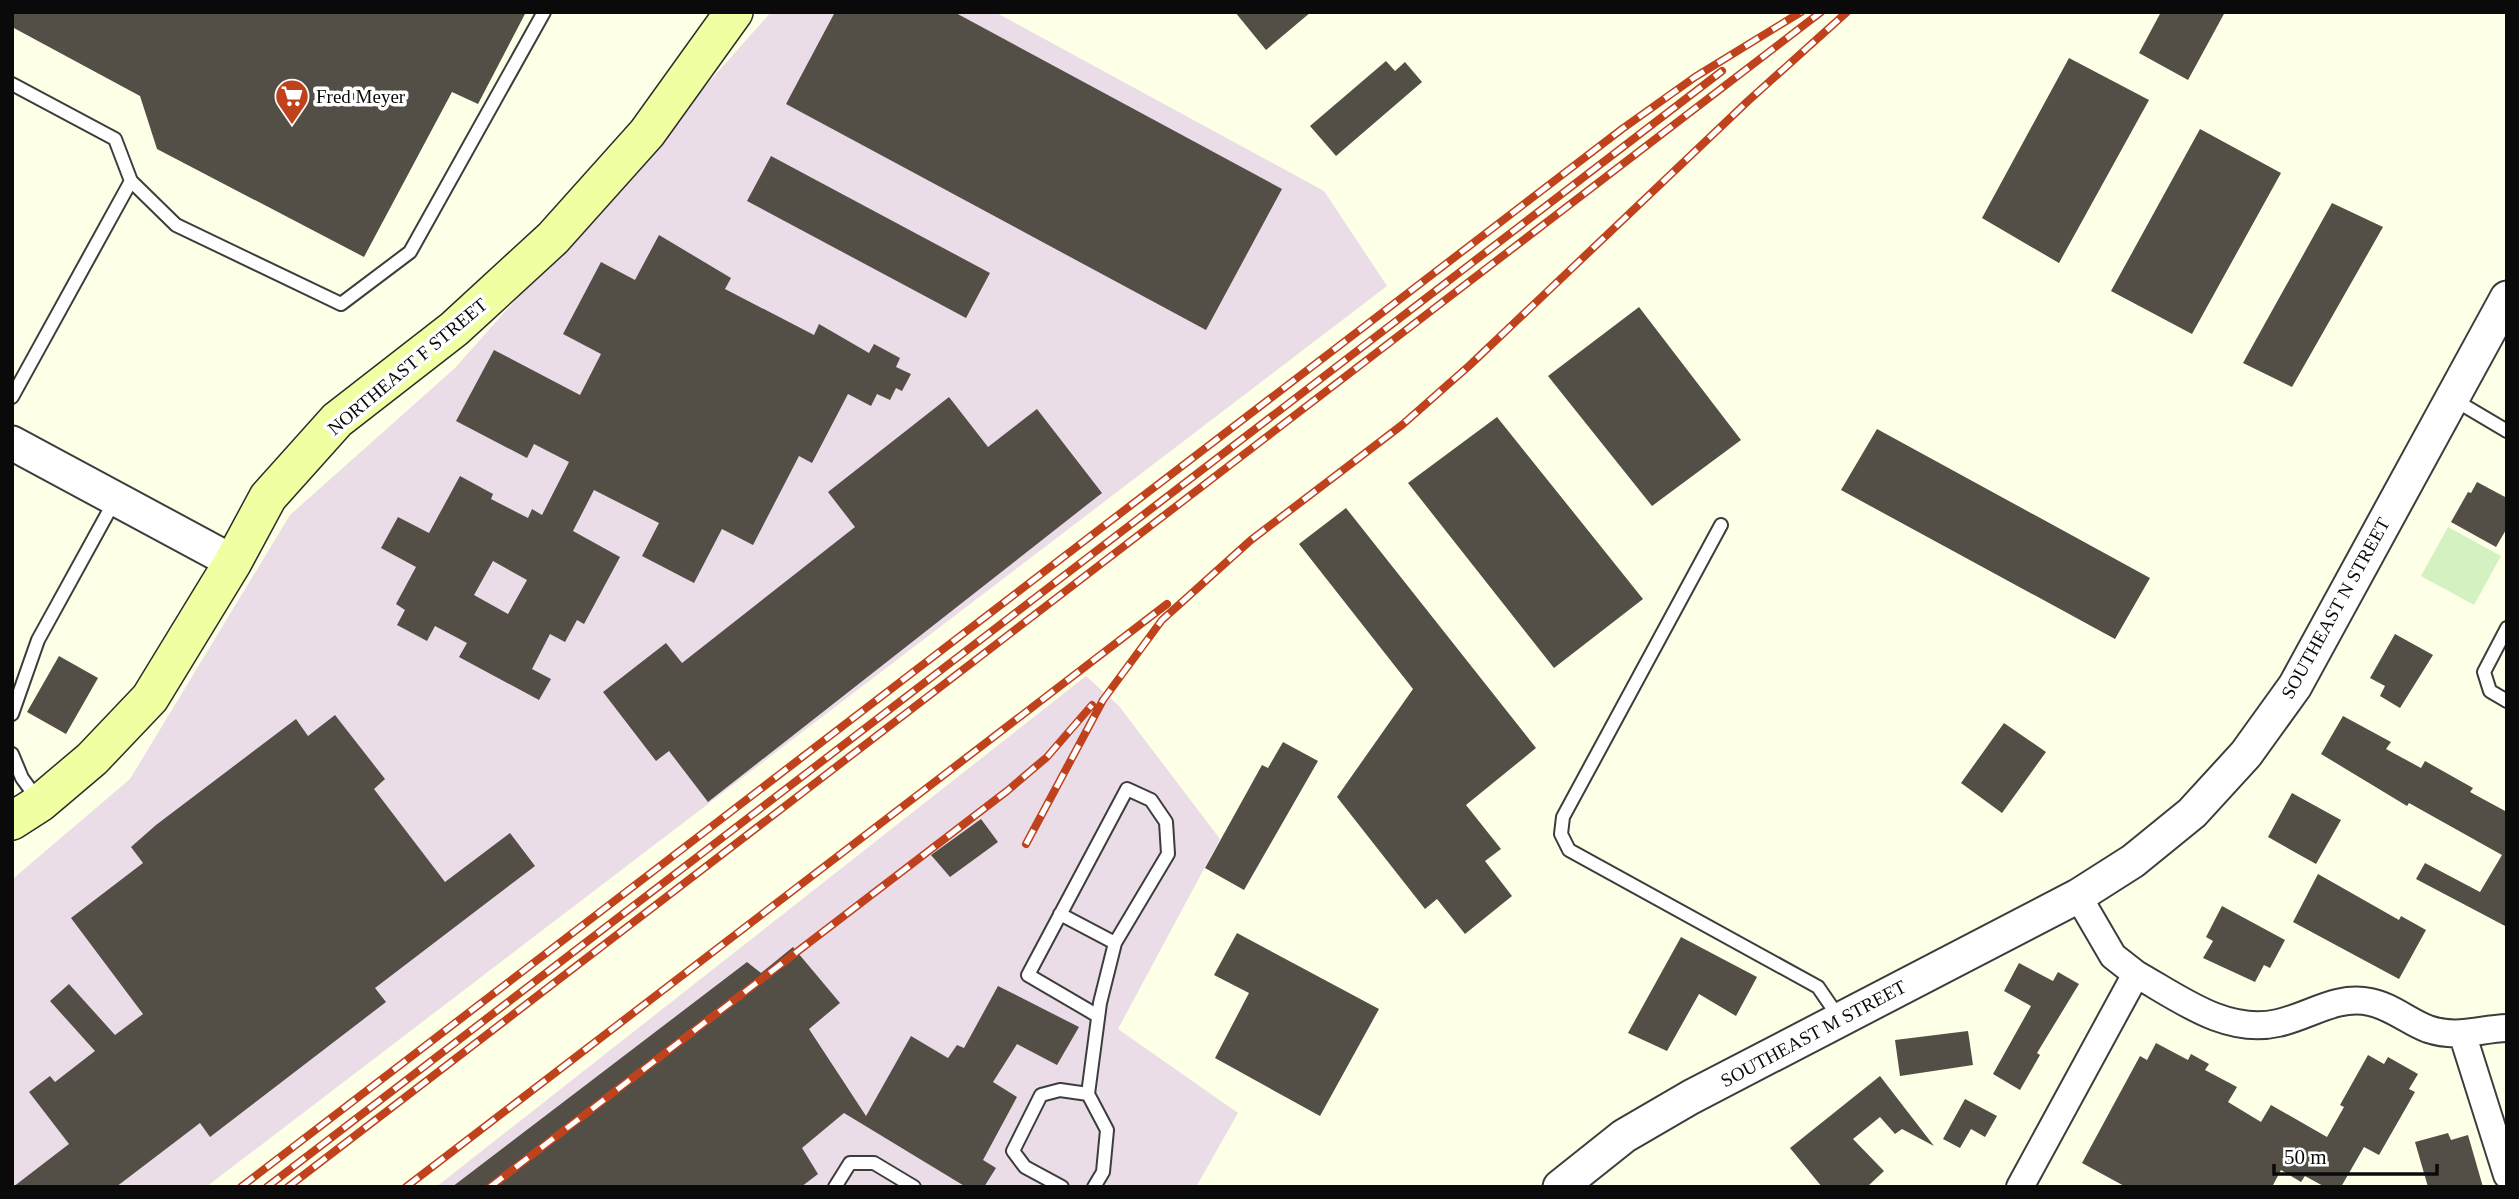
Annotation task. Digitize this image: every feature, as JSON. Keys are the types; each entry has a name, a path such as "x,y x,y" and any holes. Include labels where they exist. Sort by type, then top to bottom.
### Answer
{"main road":[{"name":"NORTHEAST F STREET","path":"26,812 92,759 150,698 233,562 268,497 337,420 454,329 553,238 648,133 734,12"}],"street":[{"name":"SOUTHEAST N STREET","path":"2078,896 2133,861 2192,813 2246,754 2295,686 2507,298"},
{"path":"12,443 233,562"},
{"path":"2078,896 2113,956 2136,975 2207,1014 2234,1023 2256,1026 2279,1023 2321,1006 2349,1001 2371,1002 2428,1029 2463,1036 2507,1028"},
{"name":"SOUTHEAST M STREET","path":"1560,1187 1624,1136 1840,1019 2078,896"},
{"path":"2020,1187 2136,975"},
{"path":"2463,1036 2507,1175"}],"lane":[{"path":"12,85 115,139 131,181 176,225 341,304 410,252 544,12"},
{"path":"12,397 131,181"},
{"path":"2451,398 2507,431"},
{"path":"12,714 38,640 116,499"},
{"path":"1721,525 1563,817 1561,834 1569,850 1818,987 1840,1019"},
{"path":"2507,628 2484,672 2490,691 2507,701"},
{"path":"12,754 22,778 26,812"},
{"path":"1094,1187 1103,1172 1107,1130 1088,1094 1098,1016 1115,943 1168,854 1166,822 1152,800 1127,789 1028,975 1098,1016"},
{"path":"1060,914 1115,943"},
{"path":"1062,1187 1025,1167 1013,1150 1041,1095 1060,1090 1088,1094"},
{"path":"835,1187 850,1163 874,1163 914,1187"}],"shaded area":[{"path":"771,12 995,12 1324,191 1387,286 206,1187 12,1187 12,882 15,877 130,779 290,515 455,368"},
{"path":"1086,676 1119,706 1220,839 1118,1029 1238,1113 1196,1187 436,1187"}],"green space":[{"path":"2448,527 2501,556 2474,605 2421,576"}],"building":[{"name":"Fred Meyer","path":"12,12 526,12 478,104 452,92 364,257 157,149 140,96 12,27"},
{"path":"835,12 954,12 1282,189 1206,330 786,104"},
{"path":"1235,12 1311,12 1266,50"},
{"path":"2161,12 2225,12 2188,80 2139,53"},
{"path":"2069,58 2149,100 2059,263 1982,218"},
{"path":"1386,61 1395,71 1405,62 1422,82 1336,156 1310,126"},
{"path":"2200,129 2281,173 2192,334 2111,291"},
{"path":"771,156 990,273 966,318 747,201"},
{"path":"2332,203 2383,227 2292,387 2243,363"},
{"path":"659,235 731,278 725,289 814,335 819,324 869,353 874,344 900,358 896,367 911,374 902,391 896,388 890,400 877,394 871,406 848,394 812,463 799,456 753,545 722,529 694,583 642,556 659,523 594,490 573,531 620,557 584,624 577,620 565,642 550,634 532,669 551,679 539,700 459,657 467,643 435,626 427,641 397,625 405,610 396,604 416,567 381,548 398,517 429,533 460,476 493,494 491,499 528,518 532,509 542,515 569,462 534,444 527,458 456,421 494,350 580,395 601,354 563,334 601,262 635,280","holes":["493,561 527,580 508,614 474,595"]},
{"path":"1639,307 1741,440 1652,506 1548,376"},
{"path":"949,397 988,447 1037,409 1102,493 708,802 669,751 656,761 603,692 666,643 682,663 855,527 828,492"},
{"path":"1497,417 1643,599 1554,668 1408,483"},
{"path":"1877,429 2150,578 2115,639 1841,490"},
{"path":"2477,482 2507,498 2507,528 2496,547 2451,522"},
{"path":"1346,508 1536,748 1466,805 1501,849 1485,861 1512,896 1465,934 1437,899 1425,909 1337,797 1413,689 1299,544"},
{"path":"2395,634 2433,655 2400,708 2380,696 2385,686 2370,678"},
{"path":"59,656 98,678 66,734 27,712"},
{"path":"335,715 385,779 374,789 445,882 510,833 535,866 375,988 386,1002 210,1137 200,1123 116,1187 13,1187 69,1144 29,1092 50,1076 55,1082 95,1051 50,1001 69,984 115,1035 143,1014 71,918 143,863 131,847 156,825 296,719 308,736"},
{"path":"2343,716 2391,742 2386,749 2421,768 2425,761 2473,788 2470,792 2507,812 2507,927 2416,879 2425,863 2480,892 2502,855 2409,803 2407,806 2321,754"},
{"path":"2004,723 2046,752 2002,813 1961,783"},
{"path":"1283,742 1318,761 1244,890 1205,868 1262,765 1268,768"},
{"path":"2292,793 2341,820 2316,864 2268,837"},
{"path":"981,819 998,842 950,877 931,855"},
{"path":"2318,874 2399,920 2401,916 2426,930 2399,979 2293,922"},
{"path":"2222,906 2285,940 2270,968 2264,965 2255,982 2203,958 2213,941 2206,937"},
{"path":"1237,933 1379,1009 1320,1116 1215,1058 1249,993 1214,975"},
{"path":"1681,937 1757,977 1736,1016 1699,994 1667,1051 1628,1033"},
{"path":"793,947 840,1003 809,1029 866,1116 911,1036 948,1058 957,1045 964,1048 998,986 1079,1027 1057,1065 1017,1044 993,1082 1017,1097 983,1160 996,1168 984,1187 966,1187 844,1113 802,1148 818,1174 801,1187 452,1187 747,962 761,973"},
{"path":"2019,963 2053,981 2058,972 2079,984 2037,1053 2040,1055 2020,1090 1993,1074 2031,1006 2004,991"},
{"path":"1968,1031 1973,1065 1900,1076 1895,1040"},
{"path":"2156,1043 2188,1060 2191,1054 2209,1064 2205,1070 2237,1087 2228,1102 2261,1122 2271,1105 2327,1137 2344,1107 2340,1105 2368,1055 2384,1064 2388,1057 2418,1074 2409,1089 2415,1092 2379,1155 2364,1147 2341,1187 2325,1187 2305,1176 2301,1182 2281,1170 2272,1187 2126,1187 2082,1163 2140,1056 2147,1060"},
{"path":"1880,1076 1934,1146 1902,1129 1895,1134 1880,1117 1853,1139 1884,1171 1867,1187 1822,1187 1790,1148"},
{"path":"1965,1099 1997,1116 1985,1137 1971,1129 1960,1148 1943,1139"},
{"path":"2448,1133 2451,1140 2468,1135 2483,1187 2428,1187 2415,1142"}],"railway":[{"path":"241,1187 1622,129 1695,77 1801,12"},
{"path":"288,1187 1821,12"},
{"path":"1026,844 1103,700 1162,620 1251,540 1402,425 1470,365 1748,101 1847,12"},
{"path":"267,1187 1722,71"},
{"path":"406,1187 1167,604"},
{"path":"490,1187 1007,791 1047,757 1092,705"}],"place":[{"name":"Fred Meyer","path":"292,126"}]}
